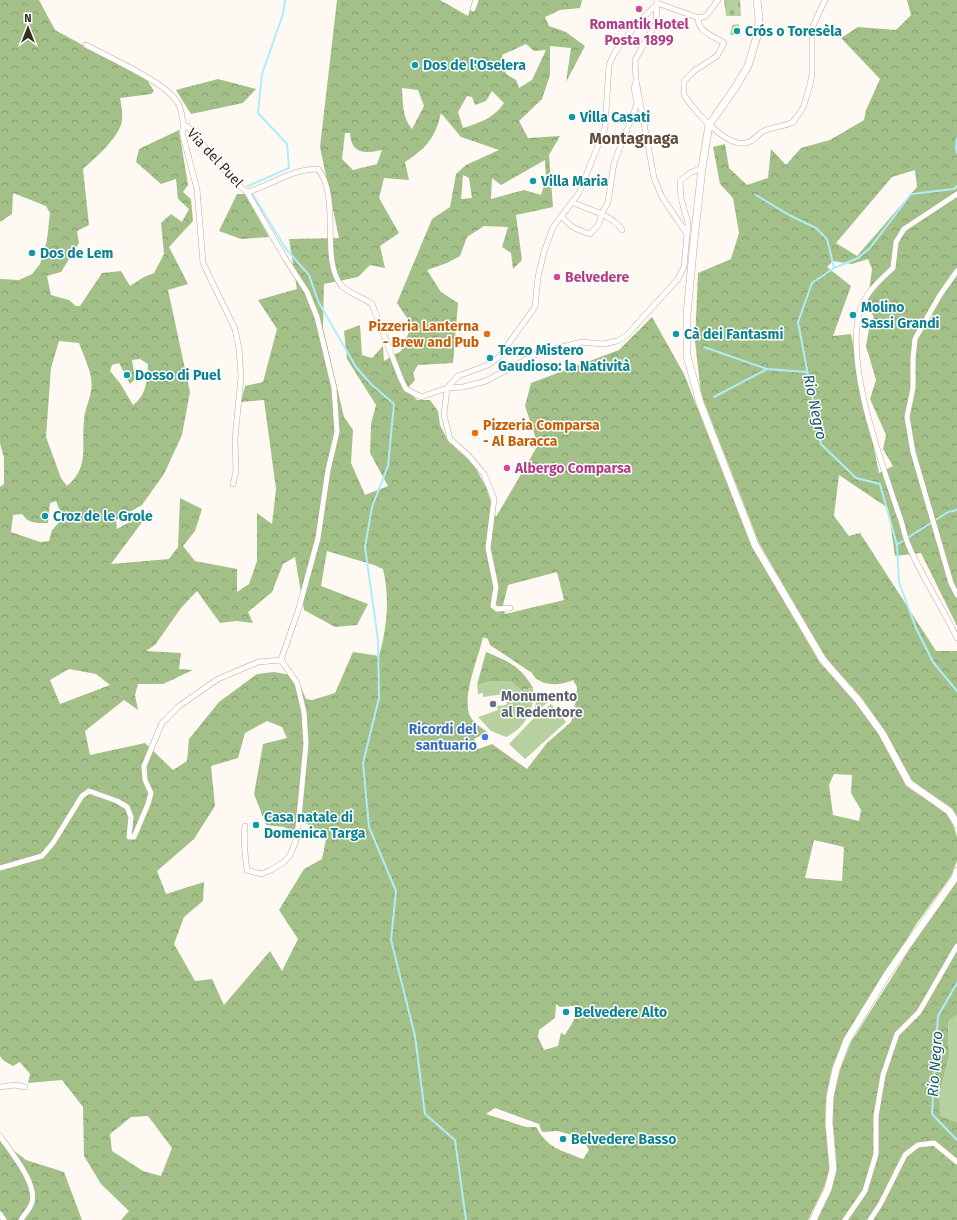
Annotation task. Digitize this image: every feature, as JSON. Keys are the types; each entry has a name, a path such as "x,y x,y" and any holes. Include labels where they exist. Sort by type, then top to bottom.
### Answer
{"main road":[{"path":"757,0 759,18 755,48 748,66 735,88 709,125 702,168 694,240 687,314 687,356 700,403 756,545 823,660 858,700 882,733 908,783 949,811 957,824"},
{"path":"813,1220 828,1189 833,1168 829,1123 830,1098 836,1069 847,1040 888,973 957,872"}],"street":[{"path":"473,9 476,0"},
{"path":"657,3 699,18 706,16 718,0"},
{"path":"699,18 699,27 724,43 717,56 694,71 684,81 684,95 709,125 721,135 737,142 748,142 765,130 794,122 803,108 812,74 812,28 825,0"},
{"path":"657,3 656,23 635,60 636,80 654,178 662,197 687,234"},
{"path":"510,608 497,609 493,606 496,587 488,548 494,499 484,474 468,455 450,440 444,415 447,388 458,376 488,365 498,358 535,307 538,277 544,252 553,227 572,202 586,178 605,128 609,65 615,52 635,26 657,3"},
{"path":"86,45 142,74 170,92 179,105 184,126"},
{"path":"562,216 567,224 573,228 590,234 599,224 608,202 614,163 637,104 634,88 636,80"},
{"name":"Via del Puel","path":"233,484 236,472 235,439 241,377 239,349 235,329 204,264 197,188 182,132 184,126 187,126 236,183 247,192 305,169 318,169 323,176 328,194 334,267 340,284 346,290 362,297 372,304 400,380 406,388 421,397 447,388"},
{"path":"447,388 463,387 486,381 538,353 582,342 603,344 617,341 627,335 678,279 684,266 688,223 681,198 680,181 690,173 702,168"},
{"path":"247,192 285,258 307,292 315,311 334,388 337,432 328,470 318,538 299,608 281,660"},
{"path":"957,194 904,229 896,242 893,268 876,283 860,311 855,346 863,394 886,480 900,516 907,544 957,638"},
{"path":"572,202 602,214 618,224 622,230"},
{"path":"957,271 940,295 915,339 913,388 907,417 913,452 951,583 957,595"},
{"path":"245,826 243,842 246,853 247,870 261,874 266,873 284,862 295,846 298,830 306,744 304,712 297,683 281,660"},
{"path":"0,868 42,856 53,843 82,796 89,791 117,801 127,807 131,817 129,837 134,837 151,793 145,780 144,766 162,723 179,706 218,679 258,662 281,660"},
{"path":"845,1220 865,1191 876,1154 876,1116 883,1075 897,1034 919,1012 957,946"},
{"path":"0,1087 10,1085 25,1087"},
{"path":"0,1136 28,1177 32,1189 31,1204 21,1220"},
{"path":"870,1220 881,1203 905,1156 918,1145 934,1143 957,1162"},
{"path":"0,1214 4,1220"}],"green space":[{"path":"0,0 39,0 55,30 147,80 154,91 151,94 120,98 122,120 117,133 107,146 83,169 89,225 77,231 79,243 61,272 47,276 51,295 69,300 76,306 80,306 102,273 121,271 130,286 144,277 154,273 164,254 161,223 171,214 182,222 189,209 178,199 176,179 161,184 136,162 139,149 179,130 188,185 183,192 191,199 193,221 169,247 188,284 168,290 190,392 182,435 164,474 142,505 116,520 117,529 151,510 111,564 169,559 178,547 180,498 202,509 195,531 183,546 195,561 237,569 237,592 249,584 257,561 257,513 272,524 276,489 264,400 241,402 245,386 263,382 277,329 258,300 297,289 289,239 339,238 320,147 337,0 440,0 468,16 473,0 582,0 580,8 560,10 545,17 549,26 566,32 585,46 566,82 571,48 550,46 550,75 542,99 519,121 528,138 560,136 549,155 553,207 516,215 522,260 513,269 511,253 502,247 508,227 484,226 467,237 460,256 447,263 427,270 441,292 458,303 453,363 418,365 413,373 415,380 406,390 417,400 430,400 438,411 440,425 448,441 474,465 486,487 496,517 538,445 525,406 531,383 619,350 652,317 684,374 752,547 820,663 855,702 879,735 906,786 947,814 954,827 957,837 957,861 951,876 917,923 844,1038 832,1068 826,1097 825,1123 830,1168 824,1187 808,1220 121,1220 129,1211 101,1184 84,1156 83,1107 62,1080 28,1083 30,1074 20,1062 13,1066 4,1061 0,1056 0,487 4,484 4,458 0,443 0,279 19,280 32,274 40,264 47,240 50,213 46,206 13,193 12,214 0,222","holes":["526,44 534,51 546,50 532,80 519,88 516,80 506,74 502,55","402,88 418,90 424,106 412,129 406,120","492,91 504,103 496,113 486,119 463,128 458,112 467,96 472,97 475,105 486,101","441,113 461,137 499,150 466,165 456,174 450,207 432,219 397,303 409,321 409,332 401,351 384,361 383,346 372,358 362,355 360,325 344,331 347,359 376,405 371,424 370,453 388,486 365,495 351,463 353,430 344,417 323,328 324,284 358,277 370,265 385,268 380,246 399,233 379,198 384,178 409,180 405,162 419,152 433,136","345,133 350,133 353,145 360,151 370,152 382,150 377,164 353,170 342,159","545,160 546,179 541,195 524,190 491,199 492,178 501,185","463,175 469,178 472,198 461,199","59,341 79,343 89,369 92,384 84,420 82,464 74,479 67,486 61,478 46,437 51,368","140,359 148,364 147,381 144,392 138,401 133,405 120,383 110,371 112,365 119,363 130,384 135,379 132,360","56,501 63,518 52,530 49,541 40,542 11,532 13,515 22,514 27,520 36,523 48,523 50,503","327,551 383,569 387,613 379,656 353,652 335,693 312,700 306,699 296,676 274,672 257,674 219,702 189,739 187,761 173,770 145,743 90,755 85,731 124,700 138,710 135,695 138,684 163,684 193,670 179,669 181,653 146,651 155,645 181,608 197,591 220,623 237,621 253,623 248,612 272,592 283,564 295,557 304,610 335,627 357,625 368,604 321,586","557,572 564,600 505,614 503,605 508,585","483,637 488,639 490,645 532,673 535,678 540,681 556,684 573,680 577,687 576,700 571,722 547,743 527,769 492,744 478,749 474,739 487,732 474,722 469,714 469,686","69,669 96,674 110,685 60,704 50,680","267,721 282,727 287,738 263,744 254,794 266,825 284,827 294,832 297,818 324,834 326,839 322,859 304,869 279,910 298,939 282,971 270,951 224,1005 212,979 195,981 174,944 184,917 203,901 204,882 166,894 157,871 194,839 215,806 211,766 238,758 245,733","834,774 852,775 851,793 861,810 859,821 833,815 829,785","814,840 844,847 842,881 805,878","556,1004 560,1007 574,1006 577,1011 574,1020 565,1035 561,1033 558,1046 544,1050 538,1037 539,1030 555,1018","495,1108 539,1124 542,1132 558,1131 582,1138 589,1150 583,1159 556,1148 545,1140 536,1127 526,1127 486,1114","148,1116 172,1148 161,1176 143,1171 112,1151 110,1134 131,1117"]},
{"path":"724,0 740,0 741,16 726,16"},
{"path":"907,0 957,0 957,626 921,553 895,556 888,508 839,475 834,516 849,536 860,533 936,651 957,651 957,816 952,808 911,781 885,731 861,697 826,658 759,543 701,394 695,341 698,273 731,259 739,233 733,198 720,184 713,147 725,144 729,168 747,185 768,178 771,149 786,165 801,148 830,140 864,120 866,110 880,79 841,38 858,27 896,30 911,15","holes":["915,170 917,187 857,256 836,243 892,177","868,259 872,269 867,306 874,317 870,324 866,346 876,380 870,399 886,435 883,449 893,466 879,473 851,334 833,336 851,286 827,267 833,261 852,264"]},
{"path":"738,24 741,29 739,35 730,35 732,25"},
{"path":"218,79 256,89 243,103 191,114 176,90"},
{"path":"237,194 245,194 269,237 241,239 219,231"},
{"path":"486,652 501,658 519,669 533,688 521,690 510,681 493,681 477,685"},
{"path":"493,681 510,681 521,690 533,688 533,703 531,711 523,724 506,737 491,731 478,717 498,710 497,706 506,705 508,699 504,694 483,697 483,693 478,694 477,685"},
{"path":"539,694 547,699 548,702 534,714 537,695"},
{"path":"551,704 566,722 525,759 509,744 532,720"},
{"path":"957,881 957,1015 948,1021 949,1057 939,1095 940,1116 957,1122 957,1220 817,1220 831,1190 837,1169 833,1123 833,1098 840,1070 851,1042 923,928"},
{"path":"957,1015 957,1122 939,1116 939,1095 949,1057 948,1021"},
{"path":"0,1140 26,1160 64,1172 82,1220 0,1220"}],"waterway":[{"path":"248,186 289,168 287,144 258,113 262,74 283,14 285,0"},
{"name":"Rio Negro","path":"957,138 957,153"},
{"name":"Rio Negro","path":"957,186 954,189 911,194 870,248 858,258 834,268 812,283 798,322 821,444 856,478 880,484 897,545 899,582 916,628 933,662 957,691"},
{"path":"253,195 286,249 309,275 318,301 356,367 371,384 394,404 388,466 372,507 365,547 378,640 379,698 363,763 369,827 396,891 391,940 415,1036 425,1114 455,1140 466,1220"},
{"path":"756,195 789,215 816,228 827,239 834,268"},
{"path":"704,347 767,369 806,372"},
{"path":"714,397 767,369"},
{"path":"898,544 948,512 957,510"},
{"name":"Rio Negro","path":"957,983 938,1016 932,1114 957,1140"}],"place":[{"name":"Romantik Hotel Posta 1899","path":"639,9"},
{"name":"Crós o Toresèla","path":"737,31"},
{"name":"Dos de l'Oselera","path":"415,65"},
{"name":"Villa Casati","path":"572,117"},
{"name":"Villa Maria","path":"533,181"},
{"name":"Dos de Lem","path":"32,253"},
{"name":"Belvedere","path":"557,277"},
{"name":"Molino Sassi Grandi","path":"853,315"},
{"name":"Pizzeria Lanterna - Brew and Pub","path":"487,334"},
{"name":"Cà dei Fantasmi","path":"676,334"},
{"name":"Terzo Mistero Gaudioso: la Natività","path":"490,358"},
{"name":"Dosso di Puel","path":"127,375"},
{"name":"Pizzeria Comparsa - Al Baracca","path":"475,433"},
{"name":"Albergo Comparsa","path":"507,468"},
{"name":"Croz de le Grole","path":"45,516"},
{"name":"Monumento al Redentore","path":"493,704"},
{"name":"Ricordi del santuario","path":"485,737"},
{"name":"Casa natale di Domenica Targa","path":"256,825"},
{"name":"Belvedere Alto","path":"566,1012"},
{"name":"Belvedere Basso","path":"563,1139"}],"district":[{"name":"Montagnaga","path":"634,138"}]}
